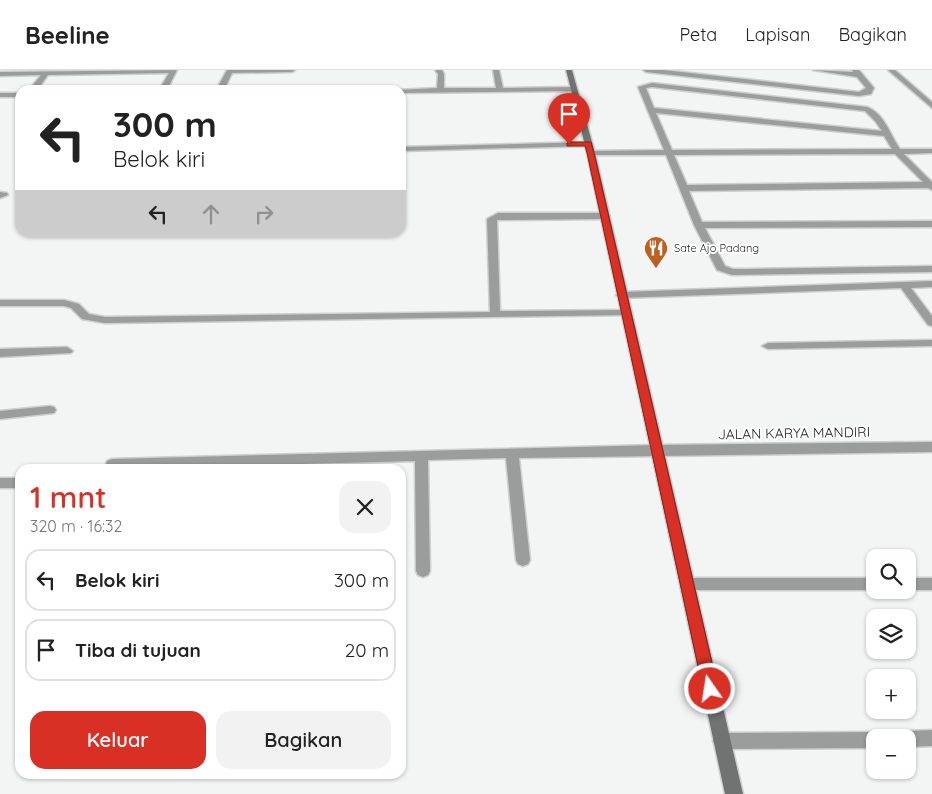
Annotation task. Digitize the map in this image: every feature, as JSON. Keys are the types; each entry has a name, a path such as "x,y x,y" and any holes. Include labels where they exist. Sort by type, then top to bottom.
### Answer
{"street":[{"path":"0,74 173,70 166,85"},
{"path":"223,85 230,71 292,70"},
{"path":"438,70 441,74 440,90"},
{"path":"496,70 500,90"},
{"path":"569,70 591,153 625,314 734,794"},
{"path":"646,70 859,94 868,92 870,88 857,72 816,70"},
{"path":"891,70 932,106"},
{"path":"37,85 46,73"},
{"path":"931,186 897,152 889,134 873,113 859,107 644,85 642,87 670,152 698,225 719,267 732,272 932,269"},
{"path":"406,91 573,89"},
{"path":"0,95 15,95"},
{"path":"652,110 889,134"},
{"path":"406,149 588,144"},
{"path":"591,153 932,152"},
{"path":"684,188 931,186"},
{"path":"495,315 492,218 498,216 604,216"},
{"path":"698,225 932,224"},
{"path":"621,295 932,284"},
{"path":"904,285 932,323"},
{"path":"0,303 64,303 77,307 86,317 105,320 625,314"},
{"path":"768,346 932,343"},
{"path":"0,353 66,351"},
{"path":"0,415 50,410"},
{"name":"JALAN KARYA MANDIRI","path":"242,464 326,463 422,456 656,450 932,447"},
{"path":"512,454 523,560"},
{"path":"422,456 423,571"},
{"path":"0,483 15,483"},
{"path":"686,584 866,584"},
{"path":"916,584 932,584"},
{"path":"916,739 932,738"},
{"path":"722,741 866,740"}],"place":[{"name":"Sate Ajo Padang","path":"656,269"}],"route":[{"path":"569,144 588,144 591,153 710,689"}]}
